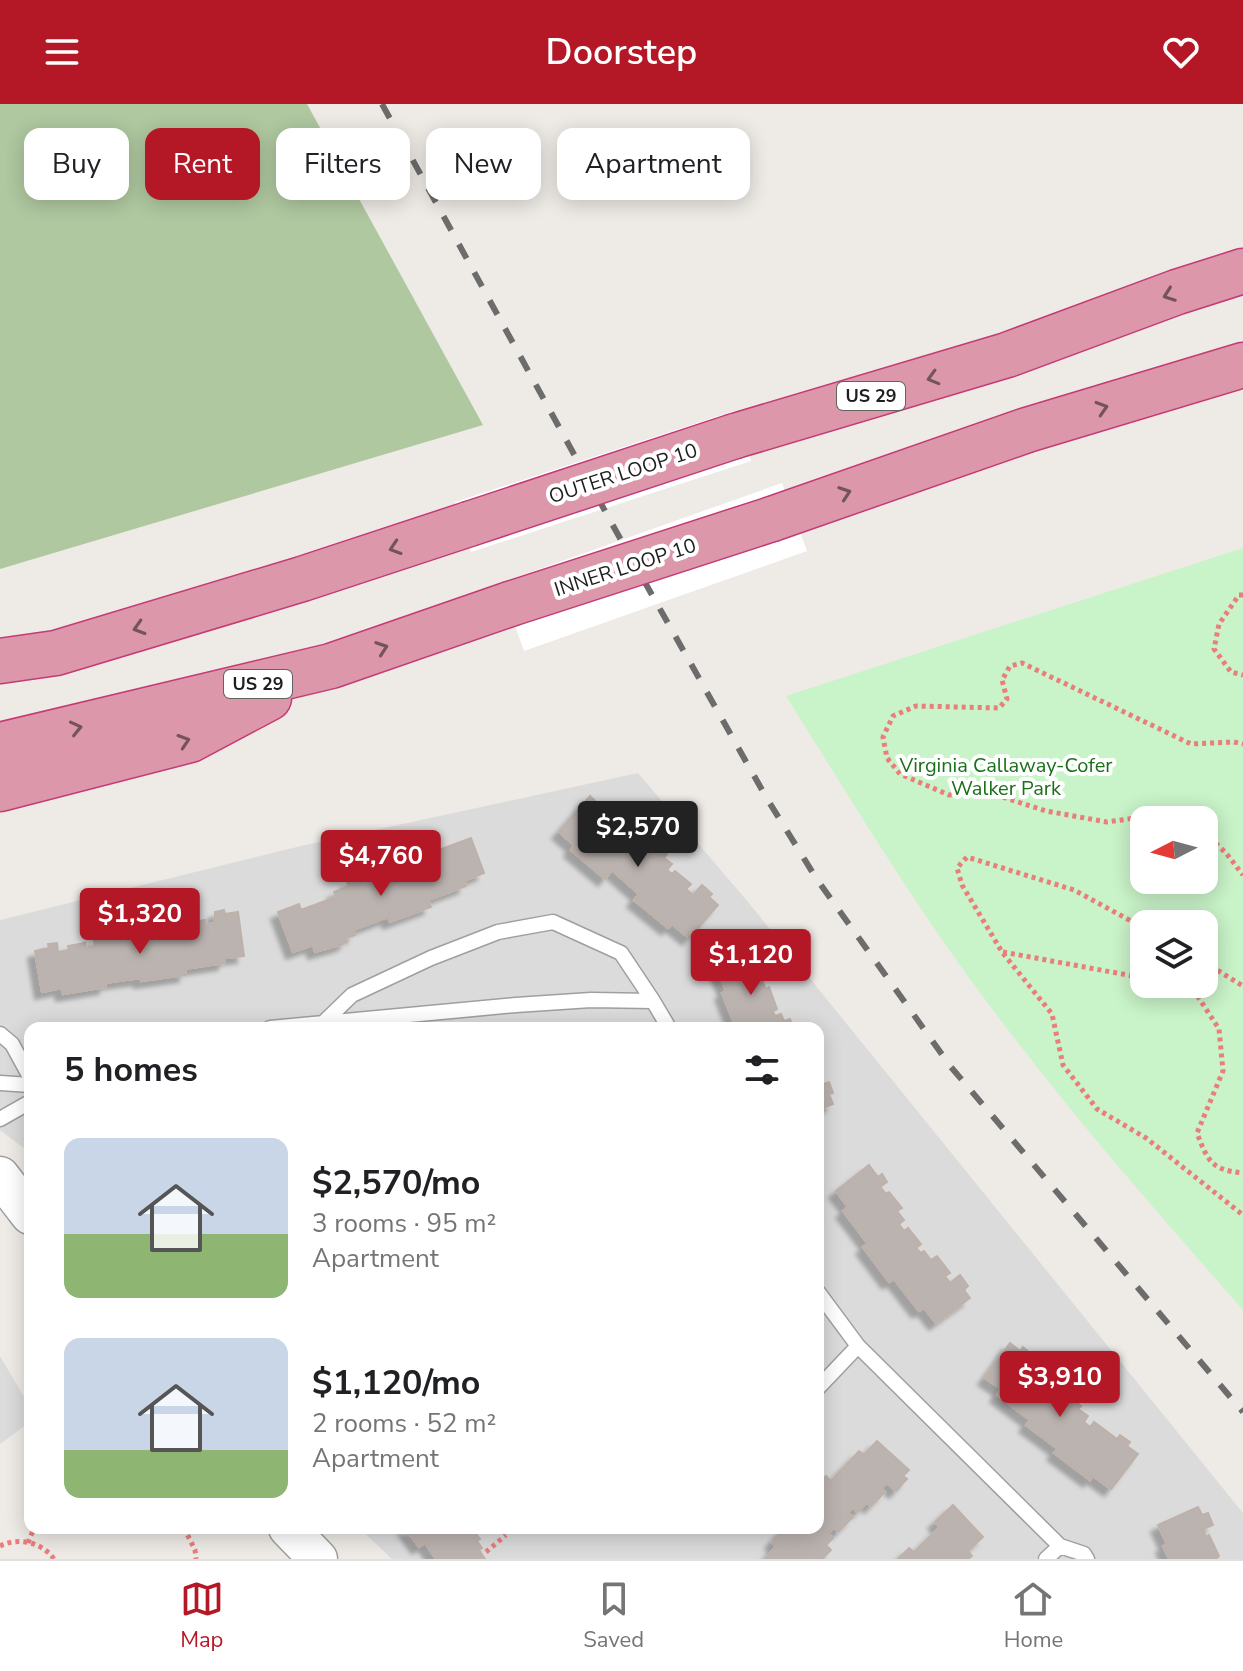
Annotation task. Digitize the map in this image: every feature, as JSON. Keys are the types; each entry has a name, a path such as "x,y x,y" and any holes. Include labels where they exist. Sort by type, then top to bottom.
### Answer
{"highway":[{"name":"OUTER LOOP 10","path":"0,661 56,653 302,579 735,436 1007,355 1243,271"},
{"name":"INNER LOOP 10","path":"0,745 331,666 772,519 1027,430 1243,365"},
{"path":"0,653 56,653"},
{"path":"0,789 190,740 331,666"}],"street":[{"path":"0,1176 24,1207"},
{"path":"294,1534 318,1559"}],"lane":[{"path":"324,1022 352,995 431,958 498,932 553,922 621,953 665,1022"},
{"path":"334,1022 591,1000 653,1001"},
{"path":"0,1034 12,1044 24,1066"},
{"path":"0,1083 24,1085"},
{"path":"0,1119 24,1105"},
{"path":"824,1300 858,1346 1060,1546 1084,1554 1087,1559"},
{"path":"824,1382 858,1346"},
{"path":"1046,1559 1060,1546"}],"path":[{"path":"1243,595 1239,595 1219,624 1214,649 1231,672 1243,675"},
{"path":"1130,819 1107,822 1046,811 990,793 949,795 900,774 887,758 883,737 893,716 916,706 999,708 1007,699 1002,680 1010,666 1022,663 1191,744 1243,744"},
{"path":"1218,845 1243,875"},
{"path":"1130,920 1074,890 967,857 957,868 962,885 1002,952 1052,1014 1063,1065 1097,1109 1146,1138 1243,1215"},
{"path":"1002,952 1130,975"},
{"path":"1218,971 1243,986"},
{"path":"1199,998 1219,1029 1223,1071 1197,1133 1206,1157 1223,1171 1243,1173"},
{"path":"28,1543 32,1534"},
{"path":"187,1534 196,1559"},
{"path":"486,1552 506,1535"},
{"path":"0,1546 8,1542 28,1543 49,1552 54,1559"}],"shaded area":[{"path":"638,773 748,902 1243,1513 1243,1559 392,1559 365,1534 824,1534 824,1022 24,1022 24,1148 0,1130 0,920 301,846"},
{"path":"0,1356 24,1397 24,1426 0,1444"}],"green space":[{"path":"0,104 307,104 320,128 276,128 276,200 360,200 483,425 0,569"},
{"name":"Virginia Callaway-Cofer Walker Park","path":"1243,548 1243,1310 1082,1123 1020,1045 962,969 786,696"}],"pier":[{"path":"734,411 751,461 471,552 455,502"},
{"path":"782,483 807,551 524,651 500,583"}],"building":[{"path":"590,796 608,813 602,819 609,825 612,822 627,835 622,840 627,844 637,833 647,843 650,839 667,854 664,858 672,864 667,870 672,874 675,871 691,884 686,889 693,895 702,885 712,894 709,897 718,905 689,938 672,924 668,928 634,900 639,894 612,870 605,879 571,850 574,845 559,832"},
{"path":"471,838 484,873 464,881 466,886 428,900 431,907 390,922 388,917 353,930 355,935 345,938 347,942 340,945 315,952 313,945 293,952 278,912 299,904 301,910 336,897 334,892 349,886 347,882 374,875 376,880 412,867 409,861"},
{"path":"224,910 225,914 238,912 244,956 225,958 225,963 185,969 186,975 105,983 106,987 63,994 62,988 42,992 35,951 49,948 48,944 57,943 58,952 69,950 68,946 85,943 86,948 95,946 94,940 125,931 126,936 139,934 139,940 166,931 167,936 189,927 189,923 205,920 205,925 214,923 215,912"},
{"path":"759,957 767,979 762,981 766,989 769,987 777,1009 773,1011 775,1016 781,1014 784,1021 790,1019 791,1022 734,1022 722,993 726,991 718,972"},
{"path":"829,1082 833,1104 824,1108 824,1084"},
{"path":"869,1165 878,1177 882,1174 887,1182 880,1187 886,1194 889,1192 902,1208 897,1211 904,1220 899,1224 904,1231 908,1228 921,1244 916,1248 921,1253 924,1251 931,1260 937,1256 950,1273 945,1276 950,1283 960,1275 968,1286 964,1290 970,1298 936,1323 924,1308 919,1311 894,1279 889,1282 863,1247 868,1244 843,1211 848,1207 836,1191"},
{"path":"1010,1343 1020,1351 1023,1347 1031,1354 1024,1362 1032,1368 1035,1363 1051,1375 1048,1379 1058,1387 1054,1392 1061,1397 1064,1393 1081,1406 1078,1409 1088,1416 1084,1422 1090,1427 1094,1422 1117,1439 1120,1435 1130,1442 1127,1446 1138,1454 1111,1489 1093,1476 1090,1480 1054,1453 1058,1449 1026,1425 1030,1420 997,1395 1001,1389 985,1378"},
{"path":"877,1441 909,1470 903,1476 907,1479 896,1491 887,1483 881,1488 885,1492 871,1506 867,1502 858,1512 853,1507 848,1513 853,1517 838,1532 834,1527 828,1534 833,1538 826,1545 831,1550 822,1559 765,1559 776,1546 772,1542 779,1534 824,1534 824,1478 826,1476 831,1481 859,1451 864,1455"},
{"path":"953,1505 983,1537 968,1551 972,1556 968,1559 898,1559 909,1548 914,1552 940,1527 935,1522"},
{"path":"1198,1507 1202,1515 1208,1513 1213,1525 1203,1529 1219,1556 1216,1559 1169,1559 1163,1546 1167,1544 1158,1525"},
{"path":"409,1534 476,1534 482,1548 479,1550 485,1559 436,1559 425,1543 419,1547"}],"railway":[{"path":"382,104 616,531 766,797 816,878 951,1067 1243,1412"}]}
